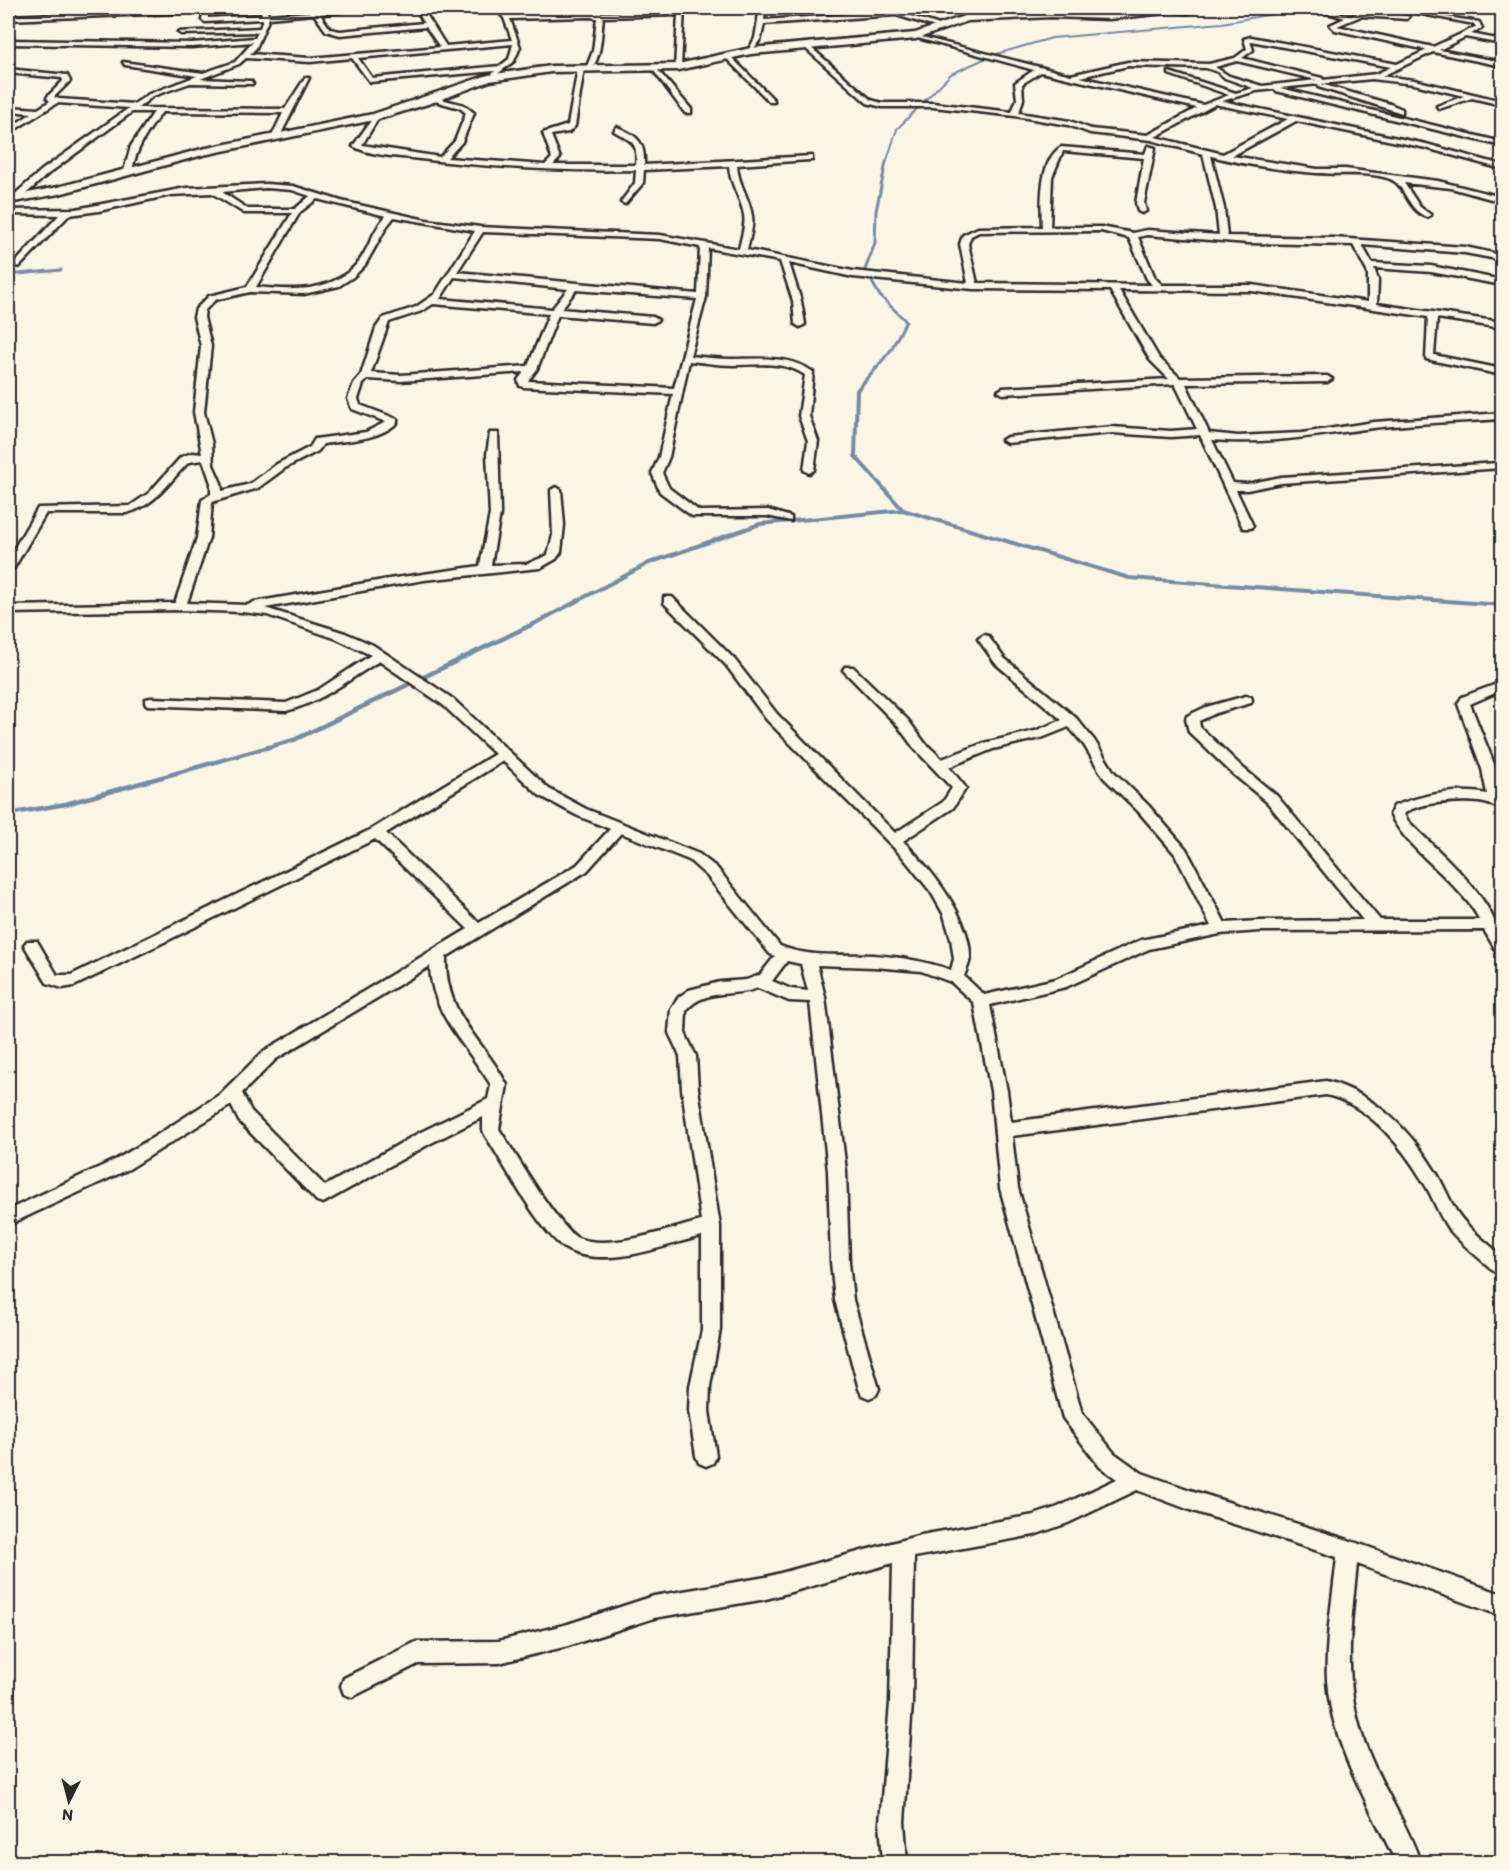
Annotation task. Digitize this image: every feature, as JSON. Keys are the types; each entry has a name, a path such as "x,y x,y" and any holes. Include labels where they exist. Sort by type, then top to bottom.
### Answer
{"street":[{"path":"12,199 129,110 158,92 233,65 253,48 266,18 263,8"},
{"path":"8,18 114,10 204,10 205,20 209,21 266,18 363,8"},
{"path":"419,8 445,49"},
{"path":"488,78 516,55 516,42 506,17 498,8"},
{"path":"751,51 762,22 764,8"},
{"path":"12,199 276,136 375,117 433,99 488,78 551,69 678,67 751,51 916,36 967,18 999,12 1118,15 1168,9 1188,11 1202,8"},
{"path":"1313,8 1349,17"},
{"path":"1374,77 1474,31 1479,26 1473,22 1392,8"},
{"path":"506,17 583,11 681,10 678,67"},
{"path":"136,21 150,17 154,11"},
{"path":"546,168 556,158 547,133 566,130 571,126 585,69 596,51 600,16 583,11"},
{"path":"316,12 328,30 340,33 429,25"},
{"path":"762,22 896,13 942,27"},
{"path":"1409,17 1419,13"},
{"path":"1474,31 1409,17 1360,14 1336,23 1333,27 1503,64"},
{"path":"27,17 33,24 102,22"},
{"path":"181,32 262,30"},
{"path":"1466,34 1503,42"},
{"path":"29,35 29,43"},
{"path":"916,36 1041,69 1203,107"},
{"path":"1074,76 1128,64 1206,66 1237,59 1250,50 1246,40 1257,39 1396,66"},
{"path":"8,42 192,45 256,40"},
{"path":"244,56 310,60 516,42"},
{"path":"806,46 869,102 882,105 933,105 1015,114 1070,123 1090,131 1152,139 1224,157 1317,171 1390,176 1398,180 1440,183 1486,193 1503,200"},
{"path":"727,56 772,101"},
{"path":"354,57 370,80 503,68"},
{"path":"1237,59 1328,81"},
{"path":"125,63 201,75"},
{"path":"1206,66 1221,72 1227,78 1264,88 1503,144"},
{"path":"652,68 688,111"},
{"path":"1015,114 1020,99 1018,83 1041,69"},
{"path":"8,72 64,76 67,81 50,98 56,100 137,106"},
{"path":"1206,86 1202,82 1221,72"},
{"path":"1170,74 1236,95"},
{"path":"1142,211 1140,203 1146,189 1144,171 1152,139 1203,107 1236,95 1264,88 1374,77 1414,82 1503,103"},
{"path":"276,136 287,111 307,79"},
{"path":"185,81 250,83"},
{"path":"1308,83 1353,94 1399,110 1387,115"},
{"path":"1439,107 1471,96"},
{"path":"433,99 462,106 470,113 458,142 442,159"},
{"path":"8,132 56,100"},
{"path":"1213,103 1250,107 1294,119 1438,148 1503,167"},
{"path":"8,109 39,111"},
{"path":"129,110 287,111"},
{"path":"128,171 130,155 138,137 159,111"},
{"path":"375,117 357,146 383,152 442,159 546,168 639,169 809,158"},
{"path":"1224,157 1294,119"},
{"path":"617,129 637,142 641,150 639,183 625,202"},
{"path":"1438,148 1461,144 1472,138"},
{"path":"1046,231 1046,187 1053,164 1061,149 1148,156"},
{"path":"1207,154 1220,208 1223,236"},
{"path":"733,162 734,181 741,192 749,218 743,251"},
{"path":"1398,180 1417,209 1427,215"},
{"path":"8,212 68,212 98,209 171,194 266,186 293,188 392,215 480,229 660,237 704,243 853,274 973,286 1252,288 1503,325"},
{"path":"211,190 247,211 297,211"},
{"path":"250,289 297,211 317,195"},
{"path":"19,264 68,212"},
{"path":"217,496 216,483 210,474 207,444 200,412 206,346 199,322 201,309 212,298 250,289 290,294 343,283 357,270 374,245 385,220 392,215"},
{"path":"180,606 203,538 202,522 207,500 254,486 281,466 314,449 319,441 378,432 393,421 356,407 353,399 359,382 365,376 381,328 386,320 419,309 433,301 453,274 480,229"},
{"path":"973,286 964,244 967,235 978,230 1110,229 1133,236 1147,232 1223,236 1248,240 1356,243 1465,250 1503,257"},
{"path":"1133,236 1152,279 1158,286"},
{"path":"704,243 702,297 677,391 664,457 657,473 664,490 696,514 768,513 788,519"},
{"path":"1356,243 1370,265 1374,278 1372,307"},
{"path":"1431,269 1442,258 1439,249"},
{"path":"784,259 797,301 800,324"},
{"path":"1370,265 1431,269 1503,282"},
{"path":"453,274 574,287 702,297"},
{"path":"1112,286 1155,360 1178,381 1247,526"},
{"path":"574,287 555,311 532,369 522,380 523,384 677,391"},
{"path":"433,301 652,320"},
{"path":"1433,316 1429,357 1503,372"},
{"path":"685,358 729,362 774,361 800,367 810,374 804,416 813,441 809,470"},
{"path":"365,376 401,378 532,369"},
{"path":"1003,391 1178,381 1327,379"},
{"path":"1007,440 1092,431 1205,434 1252,439 1302,436 1374,425 1503,416"},
{"path":"485,569 495,515 492,445 494,435"},
{"path":"8,568 42,510 126,510 136,507 147,501 165,484 185,459 207,458"},
{"path":"1227,486 1247,487 1281,480 1498,466"},
{"path":"242,608 398,579 485,569 526,568 551,557 558,547 556,490"},
{"path":"668,600 730,662 772,717 894,840 936,889 951,915 962,959 956,978"},
{"path":"8,610 180,606 242,608 269,612 341,636 369,648 448,702 544,792 581,812 694,857 712,872 775,950 808,959 874,961 922,966 956,978 981,1001 999,1091 1009,1188 1073,1418 1107,1460 1136,1480 1190,1500 1348,1550 1503,1605"},
{"path":"984,639 1000,661 1071,721 1089,743 1109,775 1143,808 1181,852 1220,929"},
{"path":"152,702 286,707 297,705 315,697 380,656"},
{"path":"849,670 903,723 919,745 959,788 948,805 894,840"},
{"path":"1503,686 1467,700 1464,704 1499,802 1446,798 1407,805 1399,809 1397,814 1402,824 1483,910 1488,925 1503,948"},
{"path":"1246,700 1210,710 1192,719 1194,729 1238,771 1272,799 1377,927"},
{"path":"940,765 989,746 1039,735 1071,721"},
{"path":"32,945 52,979 62,982 74,980 377,831 503,755"},
{"path":"8,1218 123,1164 225,1100 270,1055 582,868 619,828"},
{"path":"377,831 478,931"},
{"path":"981,1001 1061,983 1146,944 1220,929 1259,926 1488,925"},
{"path":"438,953 441,994 455,1022 500,1085 490,1130 547,1217 567,1240 575,1245 594,1249 623,1248 711,1226"},
{"path":"706,1456 699,1411 700,1386 711,1330 711,1226 690,1089 688,1056 677,1033 677,1017 685,1001 695,994 760,982 765,979 784,954"},
{"path":"808,959 817,997 837,1171 840,1262 844,1300 869,1389"},
{"path":"760,982 789,995 817,997"},
{"path":"1003,1130 1205,1102 1326,1088 1340,1090 1374,1112 1395,1133 1426,1172 1450,1216 1461,1230 1503,1267"},
{"path":"233,1092 245,1116 323,1196 425,1138 496,1102"},
{"path":"352,1686 416,1653 499,1652 568,1635 654,1608 766,1588 904,1550 1034,1525 1061,1516 1136,1480"},
{"path":"895,1863 892,1822 901,1703 904,1550"},
{"path":"1348,1550 1338,1659 1340,1698 1350,1733 1408,1863"}],"waterway":[{"path":"886,163 897,129 951,74 993,55 1052,38 1222,23 1307,8"},
{"path":"876,368 891,350 906,321 880,296 865,270 875,243 876,211 886,162"},
{"path":"8,275 61,270"},
{"path":"877,367 857,390 855,456 903,510"},
{"path":"530,626 649,563 760,524 903,510"},
{"path":"903,510 1129,578 1502,605"},
{"path":"8,814 66,804 294,740 533,624"}]}
